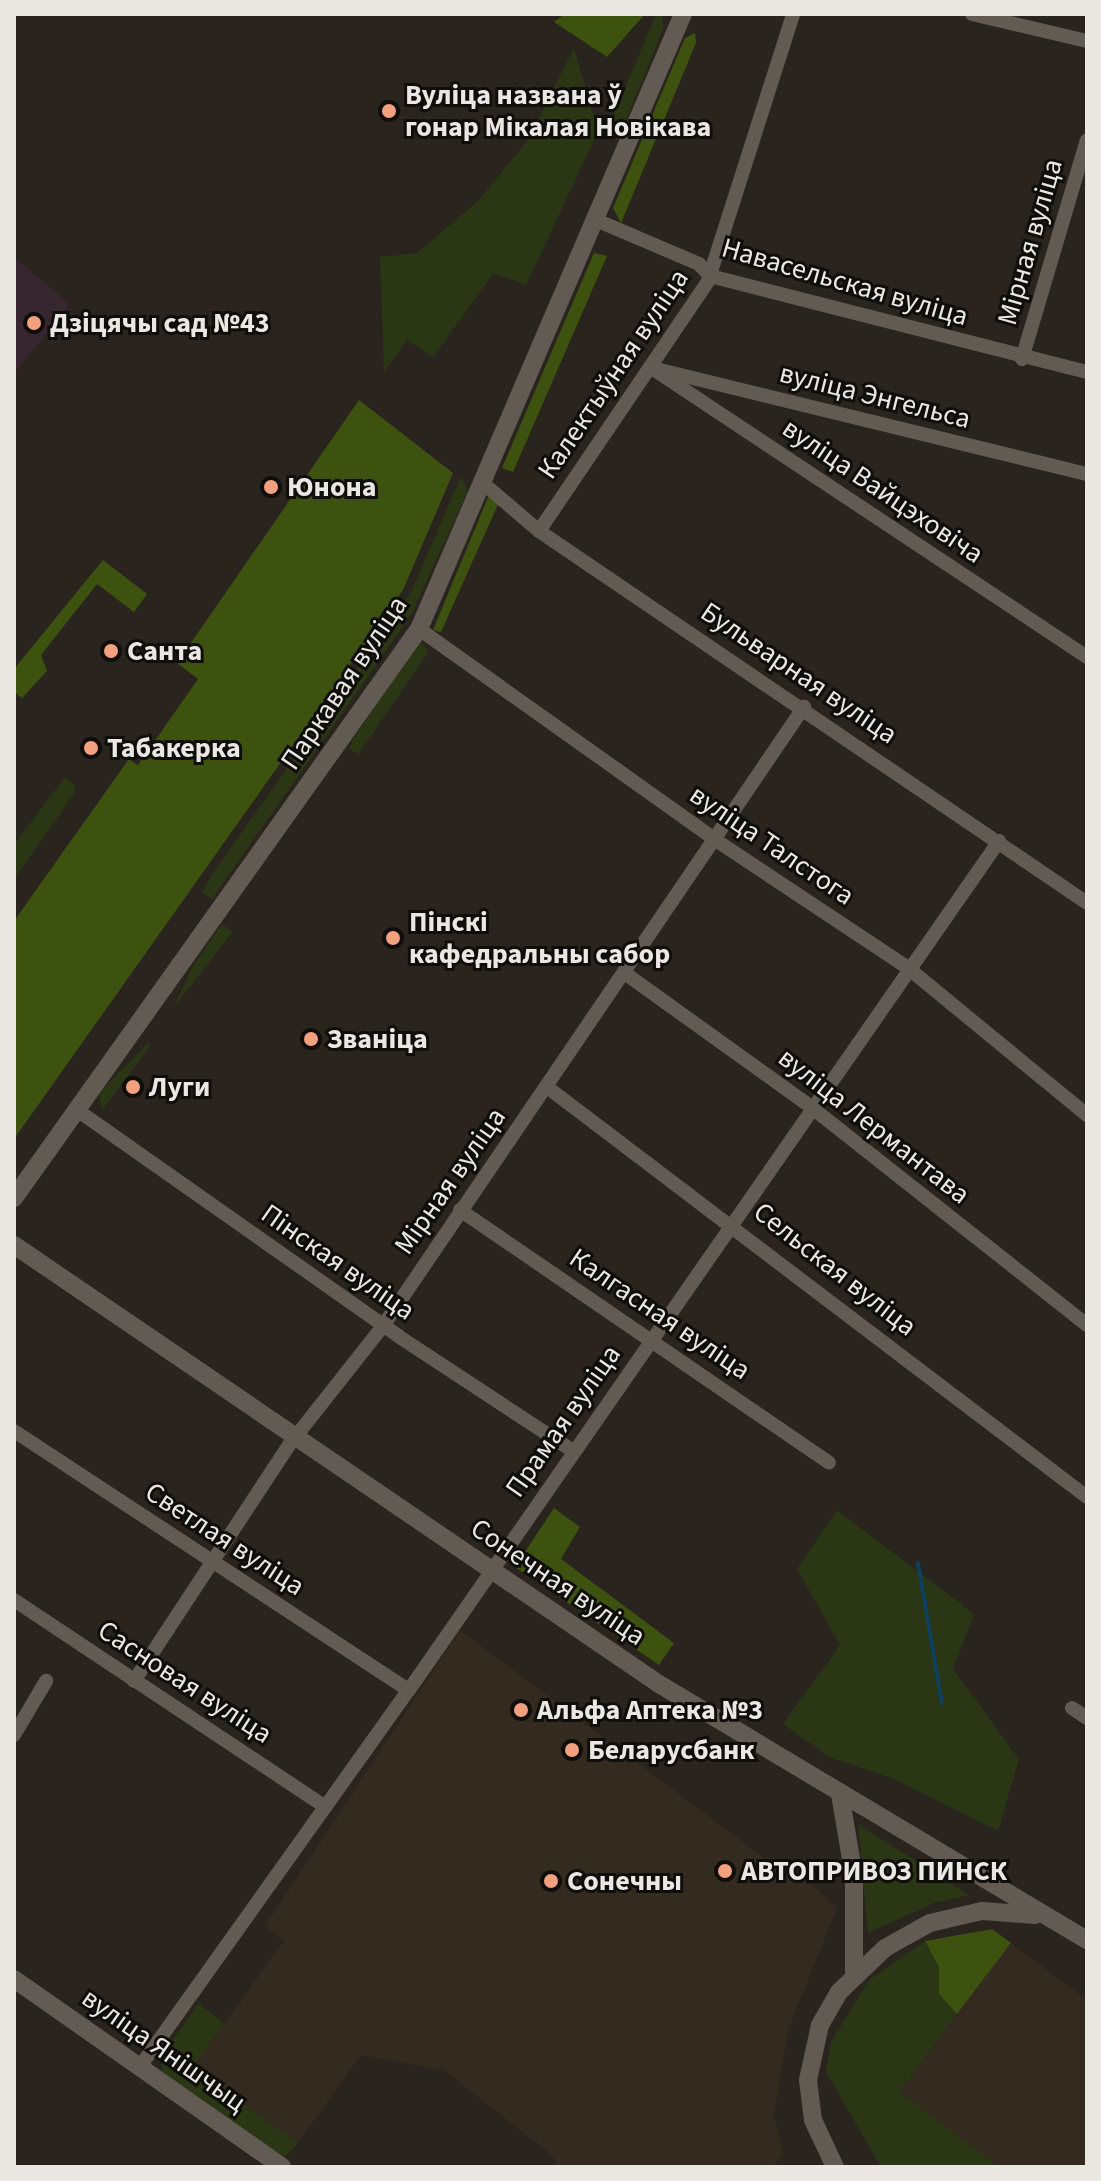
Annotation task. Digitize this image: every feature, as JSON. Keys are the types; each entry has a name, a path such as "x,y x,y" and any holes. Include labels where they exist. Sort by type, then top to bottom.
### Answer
{"street":[{"name":"Паркавая вуліца","path":"14,1198 419,629 484,484 683,14"},
{"name":"Калектыўная вуліца","path":"539,531 710,276 793,14"},
{"path":"972,14 1087,41"},
{"name":"Мірная вуліца","path":"1022,359 1087,140"},
{"name":"Навасельская вуліца","path":"596,220 699,264 710,276 1022,359 1087,372"},
{"name":"вуліца Энгельса","path":"650,367 1087,474"},
{"name":"вуліца Вайцэховіча","path":"650,367 1087,657"},
{"name":"Бульварная вуліца","path":"484,484 539,531 804,707 1087,903"},
{"name":"вуліца Талстога","path":"419,629 714,839 908,968 1087,1115"},
{"name":"Мірная вуліца","path":"134,1681 296,1438 383,1326 460,1210 626,974 804,707"},
{"name":"Прамая вуліца","path":"139,2068 409,1690 811,1107 999,841"},
{"name":"вуліца Лермантава","path":"626,974 811,1107 1087,1325"},
{"name":"Сельская вуліца","path":"547,1087 732,1222 1087,1497"},
{"name":"Пінская вуліца","path":"77,1110 383,1326 573,1451"},
{"name":"Калгасная вуліца","path":"460,1210 651,1338 829,1463"},
{"name":"Сонечная вуліца","path":"14,1245 659,1684 1038,1915 1087,1940"},
{"name":"Светлая вуліца","path":"14,1431 409,1690"},
{"name":"Сасновая вуліца","path":"14,1600 326,1807"},
{"path":"14,1735 46,1681"},
{"path":"1072,1708 1087,1718"},
{"path":"840,1794 854,1877 854,1974"},
{"path":"835,2167 813,2120 809,2062 820,2025 854,1974 885,1948 930,1923 982,1911 1038,1915"},
{"name":"вуліца Янішчыц","path":"14,1979 282,2167"}],"shaded area":[{"name":"Дзіцячы сад №43","path":"14,257 70,304 14,374"},
{"name":"Сонечны","path":"460,1630 767,1860 787,1862 837,1908 788,2030 774,2114 783,2155 772,2167 556,2167 553,2156 444,2070 361,2055 298,2143 193,2067 284,1941 265,1926"},
{"path":"1011,1943 1087,2000 1087,2167 1000,2167 898,2092"}],"green space":[{"path":"565,14 645,14 607,57 554,22"},
{"path":"656,14 661,14 664,27 627,118 612,139 605,136"},
{"path":"695,33 696,43 621,223 613,208 685,38"},
{"path":"574,48 598,132 526,285 494,273 433,357 407,340 384,372 380,257 417,253 478,201 528,140"},
{"path":"594,253 607,256 513,472 502,468"},
{"path":"359,400 453,473 403,590 14,1139 14,921 129,759 138,765 198,679 177,663"},
{"path":"461,476 468,491 411,615 212,899 202,892 211,876 411,592"},
{"path":"489,495 500,500 441,632 433,630"},
{"path":"103,560 147,594 134,612 97,584 41,655 47,671 22,698 14,692 14,669"},
{"path":"420,641 429,651 358,755 350,749 352,740"},
{"path":"65,777 75,786 74,794 14,879 14,845"},
{"path":"222,924 233,932 174,1007 192,967"},
{"path":"149,1042 150,1046 102,1110 99,1093"},
{"path":"554,1508 580,1527 561,1559 674,1643 659,1665 515,1567"},
{"path":"837,1510 974,1614 953,1669 1019,1759 998,1831 892,1778 829,1757 783,1724 840,1645 797,1569"},
{"path":"858,1824 969,1895 934,1903 868,1933"},
{"path":"992,1929 1011,1943 957,2014 939,1994 939,1967 925,1941"},
{"path":"925,1941 939,1967 939,1994 957,2014 899,2092 1000,2167 881,2167 826,2072 831,2042 869,1980"},
{"path":"199,2003 224,2024 193,2067 298,2143 288,2154 282,2157 163,2078 161,2056"}],"waterway":[{"path":"918,1563 942,1703"}],"place":[{"name":"Вуліца названа ў гонар Мікалая Новікава","path":"389,111"},
{"name":"Дзіцячы сад №43","path":"34,323"},
{"name":"Юнона","path":"271,487"},
{"name":"Санта","path":"111,651"},
{"name":"Табакерка","path":"91,748"},
{"name":"Пінскі кафедральны сабор","path":"393,938"},
{"name":"Званіца","path":"311,1039"},
{"name":"Луги","path":"133,1087"},
{"name":"Альфа Аптека №3","path":"521,1710"},
{"name":"Беларусбанк","path":"572,1750"},
{"name":"АВТОПРИВОЗ ПИНСК","path":"725,1871"},
{"name":"Сонечны","path":"551,1881"}]}
